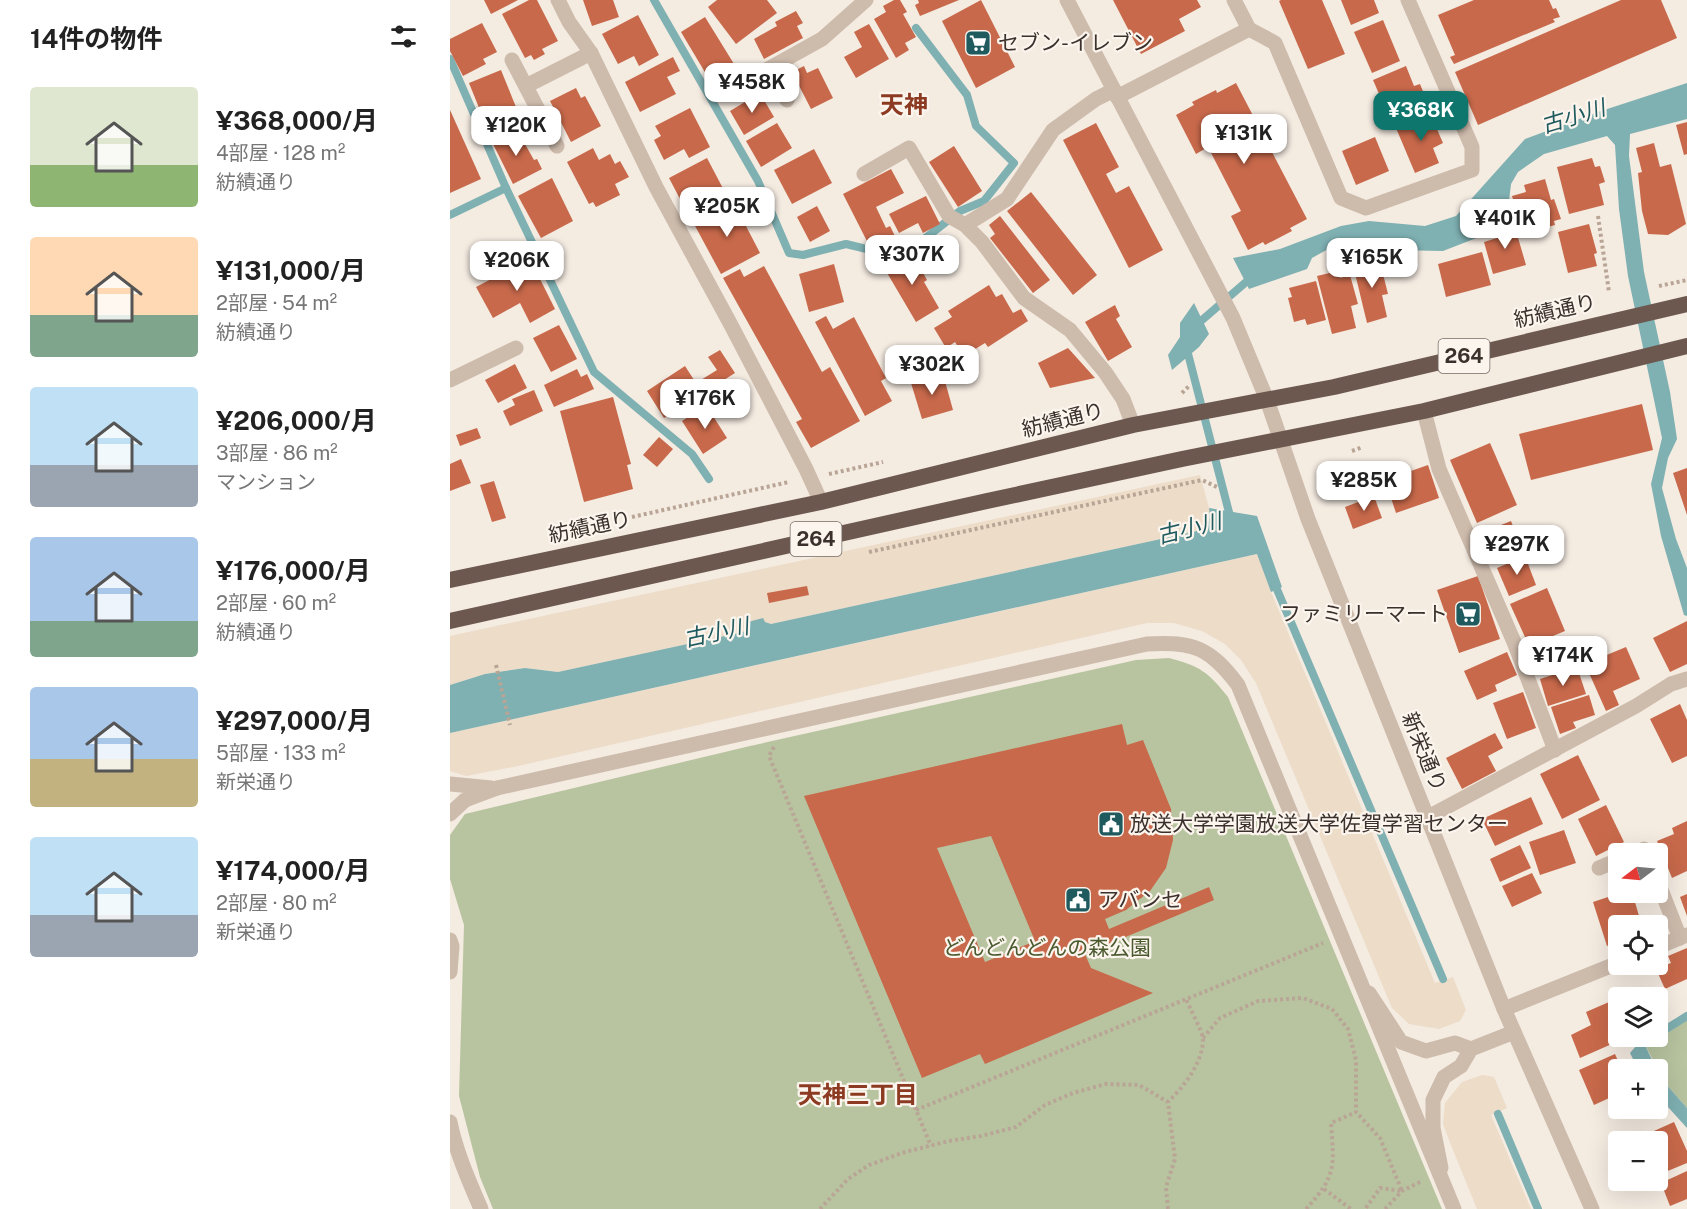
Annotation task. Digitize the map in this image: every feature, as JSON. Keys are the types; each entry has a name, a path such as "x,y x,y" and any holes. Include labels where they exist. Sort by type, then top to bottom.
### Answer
{"highway":[{"name":"紡績通り","path":"450,580 821,502 1133,425 1334,387 1687,304"},
{"name":"264","path":"450,621 1182,459 1424,411 1687,346"}],"street":[{"path":"558,0 569,22 591,53 656,187 731,325 821,502"},
{"path":"745,82 822,39 866,0"},
{"name":"新栄通り","path":"1067,0 1233,318 1282,440 1308,519 1504,1009 1592,1209"},
{"path":"1234,0 1249,29 1275,43 1341,198 1366,208 1472,170 1472,147 1407,0"},
{"path":"956,221 1007,200 1053,130 1096,99 1115,94 1249,29"},
{"path":"526,86 591,53"},
{"path":"513,60 557,146"},
{"path":"768,69 787,100"},
{"path":"864,174 909,148 956,221 982,242 1024,298 1070,330 1105,372 1123,399 1133,425"},
{"path":"450,380 516,348"},
{"path":"1424,411 1439,469 1514,642 1556,750"},
{"path":"450,814 465,800 497,788 1147,644 1186,644 1204,651 1223,665 1238,685 1454,1209"},
{"path":"1428,817 1556,750 1671,684 1687,679"},
{"path":"450,784 497,788"},
{"path":"1599,868 1608,864"},
{"path":"1668,903 1684,936 1668,943"},
{"path":"450,940 452,946 450,972"},
{"path":"1504,1009 1608,967"},
{"path":"1357,976 1401,1042 1426,1051 1455,1043 1471,1049"},
{"path":"1446,1189 1433,1128 1433,1100 1444,1077 1461,1066 1471,1049 1514,1032"},
{"path":"450,1122 481,1209"}],"path":[{"path":"1598,216 1609,292"},
{"path":"496,665 510,725"},
{"path":"775,747 769,756 931,1146"},
{"path":"916,1110 1325,942"},
{"path":"1168,1102 1182,1088 1199,1059 1203,1038 1220,1018 1258,1001 1303,998 1332,1010 1348,1029 1356,1060 1356,1112 1380,1138 1402,1191"},
{"path":"1186,999 1203,1038"},
{"path":"820,1209 848,1179 870,1165 906,1152 1016,1126 1045,1105 1073,1093 1106,1084 1139,1085 1168,1102"},
{"path":"1168,1102 1175,1159 1166,1187 1168,1209"},
{"path":"1306,1209 1324,1189 1334,1164 1331,1123 1356,1112"},
{"path":"1385,1209 1402,1191 1424,1180"},
{"path":"1365,1209 1380,1188 1402,1191"},
{"path":"1324,1189 1351,1209"}],"green space":[{"name":"どんどんどんの森公園","path":"1169,658 1203,671 1228,697 1442,1209 493,1209 480,1177 459,1096 464,925 450,879 450,835 465,814 750,746 1136,660"},
{"path":"1687,1013 1687,1108 1668,1086 1668,1059 1652,1059 1646,1047 1668,1047 1668,1024"}],"shaded area":[{"path":"1200,475 1210,520 1207,526 1193,532 771,624 765,622 748,628 744,632 558,672 525,668 485,674 450,685 450,636"},
{"path":"1258,554 1271,592 1435,983 1453,977 1466,1010 1460,1021 1439,1029 1409,1024 1392,1008 1256,683 1241,660 1225,644 1202,631 1174,623 1147,623 518,766 466,776 450,771 450,733"},
{"path":"1482,1075 1494,1077 1507,1108 1491,1115 1531,1209 1477,1209 1443,1124 1445,1103 1462,1082"}],"water":[{"path":"1687,83 1687,119 1630,134 1629,156 1644,272 1670,392 1677,439 1668,458 1662,488 1676,539 1687,568 1687,616 1684,615 1661,536 1651,484 1662,438 1628,276 1619,209 1615,145 1607,136 1544,154 1518,172 1511,184 1509,201 1479,237 1443,251 1393,250 1378,243 1330,248 1312,258 1307,269 1249,289 1233,258 1280,249 1341,226 1369,221 1425,226 1456,216 1525,139"},
{"path":"1194,303 1209,334 1199,347 1172,370 1168,355 1180,337 1180,323"},
{"path":"1209,508 1257,516 1282,587 1271,592 1257,554 450,733 450,685 485,674 525,668 558,672 743,632 748,628 748,622 763,618 765,622 771,624 1193,532 1202,529 1207,524"},
{"path":"1635,1047 1646,1047 1652,1059 1633,1059 1630,1053"},
{"path":"1668,1086 1687,1108 1687,1128 1668,1107"}],"building":[{"path":"484,0 518,0 491,14"},
{"path":"529,0 537,0 558,41 542,49 545,54 534,60 531,55 525,58 502,14"},
{"path":"583,0 613,0 619,17 592,26"},
{"path":"717,0 767,0 777,13 736,44 708,7"},
{"path":"894,0 900,0 907,12 903,14 916,37 905,43 909,50 896,58 874,19 886,12 883,6"},
{"path":"918,0 959,0 920,16 915,5 919,3"},
{"path":"981,0 1015,67 976,88 942,21"},
{"path":"1113,0 1197,0 1201,7 1179,19 1185,31 1141,54"},
{"path":"1322,0 1345,54 1308,69 1279,1"},
{"path":"1341,0 1374,0 1379,13 1351,25"},
{"path":"1474,0 1549,0 1560,17 1553,19 1555,22 1454,64 1450,57 1455,55 1438,15"},
{"path":"1621,0 1661,0 1677,38 1478,125 1455,72"},
{"path":"796,11 803,23 797,26 803,38 764,59 754,39 777,26 775,22"},
{"path":"638,15 659,55 639,66 634,56 618,64 602,34"},
{"path":"705,17 734,64 709,79 681,32"},
{"path":"1383,20 1400,61 1372,73 1354,32"},
{"path":"482,23 497,52 483,59 486,64 463,76 450,51 450,39"},
{"path":"869,24 889,59 856,78 844,57 862,47 854,32"},
{"path":"673,57 680,71 667,77 676,94 640,112 625,82"},
{"path":"804,66 807,73 818,68 833,98 811,109 792,72"},
{"path":"1406,66 1414,86 1420,84 1427,101 1389,117 1373,80"},
{"path":"501,70 520,117 488,130 469,83"},
{"path":"1236,83 1307,219 1290,228 1292,231 1265,245 1263,242 1248,250 1231,216 1241,211 1208,147 1196,154 1176,115 1194,105 1192,102"},
{"path":"576,88 581,98 585,96 601,126 571,142 550,101"},
{"path":"760,93 774,117 744,135 730,111"},
{"path":"690,108 710,147 689,158 684,149 664,160 654,140 661,136 655,126"},
{"path":"450,110 481,179 450,193"},
{"path":"1430,113 1443,143 1433,148 1439,163 1415,173 1396,128"},
{"path":"1687,122 1687,154 1684,155 1676,125"},
{"path":"777,123 792,148 761,167 746,141"},
{"path":"1096,123 1119,167 1106,174 1116,193 1129,186 1163,250 1129,268 1063,140"},
{"path":"509,131 515,141 521,137 542,169 513,184 491,140"},
{"path":"1375,137 1389,171 1356,185 1342,151"},
{"path":"1654,143 1660,167 1671,164 1686,224 1668,235 1648,234 1642,211 1638,173 1642,172 1636,148"},
{"path":"954,146 982,191 958,207 929,162"},
{"path":"593,148 599,160 610,154 615,164 620,161 629,177 615,184 620,195 596,207 593,202 589,204 567,162"},
{"path":"814,149 832,183 792,204 774,170"},
{"path":"707,158 728,198 690,218 669,178"},
{"path":"1592,158 1595,167 1600,166 1605,182 1599,184 1604,205 1569,214 1557,167"},
{"path":"891,169 904,193 876,207 886,228 890,226 897,240 873,253 843,194"},
{"path":"552,178 573,221 541,238 518,196"},
{"path":"1545,179 1551,200 1554,199 1561,219 1554,221 1555,225 1544,228 1543,224 1531,228 1532,233 1524,235 1512,196 1526,192 1524,185"},
{"path":"1031,192 1097,275 1073,295 1007,211"},
{"path":"926,196 940,224 923,233 918,223 899,233 889,214"},
{"path":"734,203 760,253 721,274 694,224"},
{"path":"817,206 830,231 810,242 797,217"},
{"path":"1000,216 1050,280 1033,293 990,238 995,234 989,225"},
{"path":"1514,224 1526,265 1493,274 1484,242 1497,238 1495,229"},
{"path":"1589,224 1597,253 1594,254 1597,266 1568,273 1558,232"},
{"path":"907,252 910,257 913,255 927,280 924,282 939,308 916,322 883,266"},
{"path":"1482,252 1491,285 1446,297 1438,264"},
{"path":"1379,258 1388,294 1382,295 1387,317 1367,323 1353,265"},
{"path":"530,259 555,309 530,323 520,303 493,318 476,287"},
{"path":"834,264 844,302 809,312 799,274"},
{"path":"764,266 822,372 830,367 860,421 811,448 796,422 802,419 723,278 740,269 744,277"},
{"path":"1338,271 1340,278 1350,275 1358,304 1351,306 1356,328 1332,334 1317,276"},
{"path":"1316,281 1326,320 1307,325 1305,319 1294,322 1288,298 1292,297 1289,288"},
{"path":"989,285 996,297 1002,294 1013,313 1021,309 1028,321 988,347 985,343 964,356 955,342 946,348 934,328 952,317 948,311"},
{"path":"1115,305 1120,316 1116,319 1132,347 1108,361 1085,322"},
{"path":"826,316 833,329 854,317 886,378 881,381 892,401 865,416 815,322"},
{"path":"559,325 577,359 551,372 533,338"},
{"path":"1068,348 1095,378 1050,388 1038,363"},
{"path":"720,350 735,373 664,418 647,391 685,366 696,383 717,370 708,357"},
{"path":"515,364 527,388 498,403 485,380"},
{"path":"577,369 581,377 587,374 594,389 554,407 544,385"},
{"path":"943,374 953,410 922,419 911,383"},
{"path":"534,390 543,411 510,426 503,411 515,405 512,399"},
{"path":"613,397 631,464 627,465 633,489 584,502 560,411"},
{"path":"1642,404 1653,450 1531,480 1519,434"},
{"path":"706,405 727,438 703,454 682,421"},
{"path":"477,428 481,438 460,446 456,435"},
{"path":"659,437 673,449 657,467 643,455"},
{"path":"1490,443 1517,505 1477,523 1450,460"},
{"path":"461,459 471,483 450,491 450,464"},
{"path":"1428,465 1439,498 1396,513 1385,480"},
{"path":"1687,468 1687,515 1673,473"},
{"path":"494,481 506,518 492,522 480,485"},
{"path":"1374,496 1382,518 1353,529 1345,507"},
{"path":"1511,521 1523,552 1494,564 1481,533"},
{"path":"1525,556 1536,585 1509,596 1497,568"},
{"path":"1478,576 1500,639 1459,653 1437,590"},
{"path":"807,586 809,595 769,603 767,593"},
{"path":"1547,588 1565,631 1529,646 1510,604"},
{"path":"1687,621 1687,664 1670,672 1653,638"},
{"path":"1626,647 1640,679 1613,691 1619,705 1606,711 1585,664"},
{"path":"1507,652 1517,675 1495,685 1497,691 1477,700 1464,671"},
{"path":"1577,667 1586,694 1548,706 1540,679"},
{"path":"1523,692 1536,728 1507,739 1493,703"},
{"path":"1589,695 1595,715 1573,722 1576,728 1560,734 1551,707"},
{"path":"1680,704 1687,720 1687,756 1672,763 1650,719"},
{"name":"アバンセ","path":"1122,724 1127,745 1143,740 1171,809 1173,840 1166,868 1150,891 1126,910 1105,919 1109,929 1209,887 1214,900 1085,954 1091,968 1153,993 985,1064 980,1054 922,1078 804,796","holes":["991,836 1035,941 985,962 937,848"]},
{"path":"1495,733 1503,748 1488,756 1496,771 1462,789 1446,758"},
{"path":"1578,755 1600,800 1562,819 1540,774"},
{"path":"1531,797 1543,824 1495,846 1482,819"},
{"path":"1606,805 1624,842 1608,843 1608,850 1596,856 1578,819"},
{"path":"1687,821 1687,871 1672,878 1668,868 1668,843 1658,843 1657,841 1674,834 1672,828"},
{"path":"1564,830 1576,863 1540,875 1529,842"},
{"path":"1520,845 1531,868 1500,882 1490,859"},
{"path":"1532,873 1542,893 1512,907 1502,886"},
{"path":"1687,894 1687,916 1680,897"},
{"path":"1608,897 1608,903 1635,903 1639,915 1608,915 1607,946 1593,902"},
{"path":"1687,948 1687,979 1668,988 1664,987 1659,975 1668,975 1668,964 1671,963 1668,956"},
{"path":"1608,1002 1608,1046 1580,1058 1571,1035 1591,1025 1586,1012"},
{"path":"1615,1054 1617,1059 1608,1059 1608,1099 1594,1105 1579,1070"},
{"path":"1674,1122 1687,1151 1687,1163 1668,1171 1668,1131 1654,1131"},
{"path":"1687,1171 1687,1199 1670,1206 1664,1191 1668,1191 1668,1180"}],"waterway":[{"path":"654,0 758,181 789,253 803,255 846,244 887,254 914,247 960,211 984,201 1014,163 976,126 967,95 916,28"},
{"path":"450,59 506,188 594,372 692,454 709,479"},
{"path":"450,215 506,188"},
{"name":"古小川","path":"1194,327 1253,276"},
{"name":"古小川","path":"1186,346 1231,520"},
{"path":"1273,580 1443,979"},
{"path":"1668,1028 1687,1016"},
{"path":"1640,1047 1638,1052 1642,1059"},
{"path":"1498,1114 1538,1209"}],"place":[{"name":"セブン-イレブン","path":"978,43"},
{"name":"ファミリーマート","path":"1468,614"},
{"name":"放送大学学園放送大学佐賀学習センター","path":"1111,824"},
{"name":"アバンセ","path":"1078,900"}],"district":[{"name":"天神","path":"904,105"},
{"name":"天神三丁目","path":"858,1095"}]}
